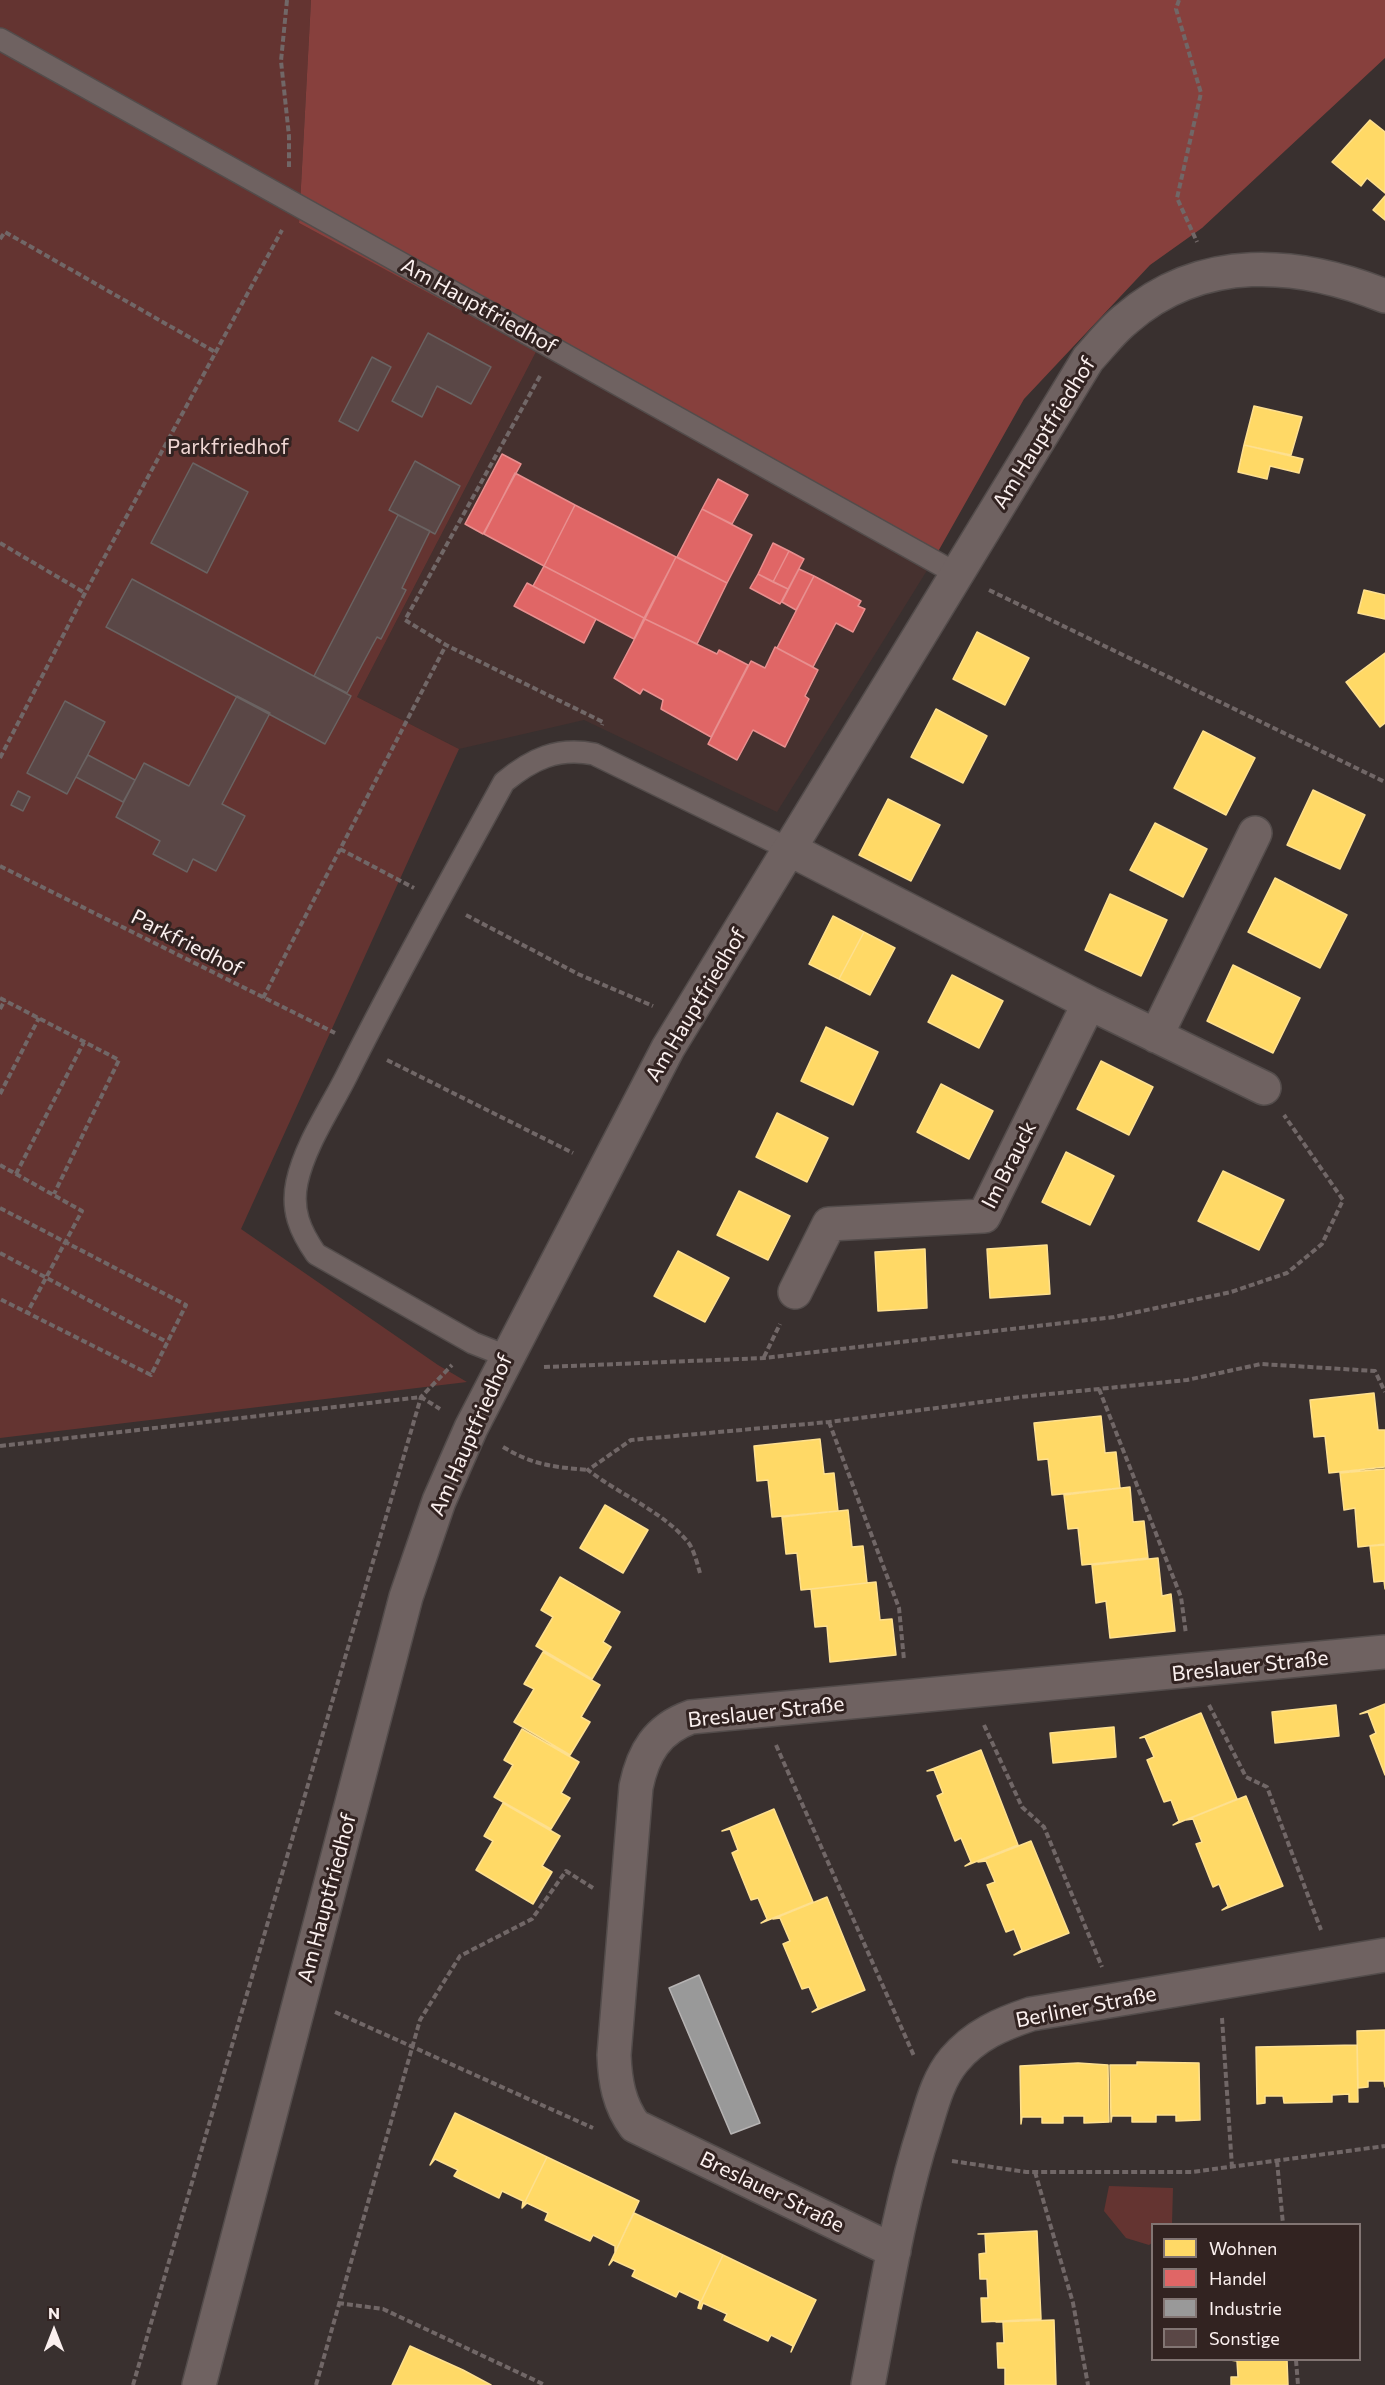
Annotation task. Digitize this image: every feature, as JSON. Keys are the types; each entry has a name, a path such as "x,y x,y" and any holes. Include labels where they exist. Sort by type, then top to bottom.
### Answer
{"street":[{"name":"Am Hauptfriedhof","path":"199,2385 406,1597 439,1501 506,1356 684,1020 791,850 1088,359 1126,319 1168,291 1211,276 1260,267 1308,271 1357,284 1385,296"},
{"path":"1156,1036 1255,833"},
{"path":"791,850 1089,1003 1264,1088"},
{"name":"Im Brauck","path":"795,1292 829,1224 984,1216 1089,1003"},
{"name":"Breslauer Straße","path":"894,2251 635,2126 625,2113 619,2096 614,2055 636,1787 641,1762 651,1745 670,1727 692,1717 1385,1653"},
{"name":"Berliner Straße","path":"868,2385 894,2251 916,2155 937,2089 953,2061 975,2040 998,2025 1031,2014 1220,1985 1385,1955"}],"lane":[{"name":"Am Hauptfriedhof","path":"0,39 957,574"},
{"path":"506,1356 473,1343 322,1257 303,1235 297,1218 297,1183 303,1163 361,1047 504,782 522,768 555,753 575,751 594,754 791,850"}],"path":[{"path":"0,758 85,593 283,228 290,200 290,135 281,61 286,0"},
{"path":"1179,0 1176,9 1201,93 1177,198 1211,276"},
{"path":"0,239 5,232 217,353"},
{"path":"555,349 405,620 446,645 603,722 594,754"},
{"path":"0,543 85,593"},
{"path":"957,574 1385,782"},
{"path":"263,998 446,645"},
{"path":"340,849 578,974 684,1020"},
{"name":"Parkfriedhof","path":"0,866 604,1169"},
{"path":"0,1009 2,999 119,1060 54,1194"},
{"path":"0,1094 39,1018"},
{"path":"16,1174 84,1042"},
{"path":"506,1356 526,1365 550,1367 764,1358 1114,1317 1231,1292 1287,1273 1322,1244 1343,1200 1264,1088"},
{"path":"0,1165 82,1210 27,1312"},
{"path":"0,1208 186,1305 151,1375 0,1299"},
{"path":"0,1253 167,1342"},
{"path":"133,2385 421,1397 473,1343"},
{"path":"588,1470 631,1440 830,1422 1187,1380 1261,1364 1376,1371 1385,1392"},
{"path":"1099,1389 1181,1597 1191,1672 1246,1777 1267,1787 1334,1965"},
{"path":"0,1446 421,1397"},
{"path":"830,1422 899,1608 907,1697"},
{"path":"471,1428 523,1460 551,1468 588,1470 605,1484 662,1517 689,1544 700,1573"},
{"path":"969,1691 1022,1807 1044,1827 1116,2000"},
{"path":"762,1710 788,1776 911,2052 937,2089"},
{"path":"316,2385 420,2020 460,1956 532,1919 566,1871 607,1896 627,1901"},
{"path":"1220,1985 1232,2166"},
{"path":"300,1999 412,2046 598,2130 635,2126"},
{"path":"916,2155 1035,2172 1192,2172 1385,2146"},
{"path":"1277,2161 1283,2223"},
{"path":"1035,2172 1073,2303 1088,2385"},
{"path":"338,2303 383,2309 545,2385"},
{"path":"1296,2361 1298,2385"}],"shaded area":[{"path":"311,0 1385,0 1385,58 1202,228 1150,265 1024,399 931,564 299,223"},
{"path":"537,350 931,564 777,812 584,720 459,749 357,697"}],"green space":[{"name":"Parkfriedhof","path":"0,0 311,0 299,223 537,350 357,697 459,749 241,1229 438,1365 467,1382 0,1438"},
{"path":"1109,2186 1173,2188 1172,2223 1151,2223 1151,2244 1149,2245 1126,2238 1104,2211"}],"building: Wohnen":[{"path":"1370,120 1385,132 1385,193 1367,178 1361,186 1332,162"},
{"path":"1385,196 1385,220 1373,210"},
{"path":"1254,406 1302,417 1291,455 1244,445"},
{"path":"1244,445 1303,459 1299,473 1270,466 1267,479 1238,472"},
{"path":"1364,590 1385,595 1385,619 1358,613"},
{"path":"977,632 1029,658 1005,705 953,679"},
{"path":"1385,653 1385,723 1380,727 1346,682"},
{"path":"936,709 987,736 963,783 911,757"},
{"path":"1203,731 1255,758 1226,815 1174,788"},
{"path":"1313,790 1365,815 1340,869 1287,845"},
{"path":"888,799 940,825 911,881 859,855"},
{"path":"1155,823 1207,849 1183,897 1130,870"},
{"path":"1275,878 1347,915 1320,968 1248,932"},
{"path":"1110,894 1167,920 1141,976 1085,950"},
{"path":"833,916 864,932 839,979 809,964"},
{"path":"864,932 895,948 870,995 839,979"},
{"path":"1233,965 1300,998 1273,1053 1207,1021"},
{"path":"952,975 1003,1001 979,1048 928,1022"},
{"path":"826,1027 878,1052 853,1105 801,1081"},
{"path":"1101,1061 1153,1087 1129,1135 1077,1109"},
{"path":"941,1084 993,1111 969,1159 917,1132"},
{"path":"777,1113 828,1138 807,1182 756,1157"},
{"path":"1066,1152 1114,1176 1090,1225 1042,1202"},
{"path":"1223,1171 1284,1200 1259,1250 1198,1221"},
{"path":"739,1191 790,1216 768,1260 717,1235"},
{"path":"1047,1245 1050,1294 990,1298 987,1249"},
{"path":"925,1249 927,1308 878,1311 875,1252"},
{"path":"678,1251 729,1278 705,1322 654,1296"},
{"path":"1374,1393 1378,1430 1385,1430 1385,1467 1329,1473 1325,1436 1314,1437 1310,1400"},
{"path":"1101,1416 1105,1453 1116,1452 1120,1488 1052,1495 1048,1459 1038,1460 1034,1423"},
{"path":"820,1439 824,1474 834,1473 838,1511 772,1517 768,1480 757,1481 754,1446"},
{"path":"1385,1469 1385,1544 1358,1547 1355,1508 1344,1510 1340,1473"},
{"path":"1130,1487 1133,1522 1144,1521 1148,1558 1082,1565 1078,1528 1068,1529 1064,1495"},
{"path":"605,1505 648,1530 623,1573 580,1548"},
{"path":"848,1510 852,1547 863,1546 867,1583 801,1590 797,1553 786,1554 782,1517"},
{"path":"1385,1545 1385,1589 1384,1581 1374,1582 1370,1546"},
{"path":"1158,1558 1162,1596 1171,1594 1175,1631 1110,1638 1106,1601 1096,1603 1092,1565"},
{"path":"560,1577 620,1612 603,1642 611,1647 592,1679 536,1646 553,1617 541,1610"},
{"path":"876,1582 880,1620 892,1619 896,1655 830,1662 827,1626 815,1627 811,1589"},
{"path":"543,1652 600,1685 581,1717 590,1722 570,1755 514,1722 534,1689 524,1684"},
{"path":"1385,1704 1385,1775 1370,1736 1376,1733 1368,1712 1360,1714"},
{"path":"1336,1705 1339,1736 1275,1743 1272,1712"},
{"path":"1201,1713 1237,1799 1173,1825 1179,1821 1171,1800 1164,1802 1147,1760 1154,1757 1145,1737 1140,1738"},
{"path":"1114,1727 1116,1757 1053,1763 1050,1733"},
{"path":"522,1729 579,1762 561,1793 570,1798 551,1829 494,1797 513,1765 504,1760"},
{"path":"981,1750 1018,1845 965,1866 971,1862 961,1838 955,1841 937,1796 943,1793 934,1770 927,1771"},
{"path":"1246,1796 1283,1886 1222,1910 1228,1906 1219,1884 1213,1887 1196,1844 1202,1842 1193,1819 1186,1820"},
{"path":"503,1803 560,1836 542,1866 552,1872 533,1904 476,1870 493,1841 484,1836"},
{"path":"774,1809 813,1902 761,1923 767,1919 758,1898 751,1900 732,1853 738,1850 730,1829 722,1831"},
{"path":"1031,1841 1069,1933 1014,1955 1022,1950 1014,1929 1006,1932 987,1885 995,1882 986,1861 978,1862"},
{"path":"827,1897 865,1990 812,2012 818,2008 809,1987 802,1989 783,1944 790,1941 780,1918 773,1919"},
{"path":"1385,2030 1385,2087 1384,2081 1368,2081 1368,2087 1358,2088 1357,2031"},
{"path":"1357,2045 1358,2102 1349,2102 1349,2094 1332,2095 1332,2102 1284,2103 1283,2096 1265,2096 1265,2103 1257,2104 1256,2047"},
{"path":"1137,2062 1199,2063 1200,2120 1176,2121 1176,2115 1156,2115 1156,2122 1132,2122 1132,2116 1112,2116 1111,2122 1110,2065 1137,2065"},
{"path":"1078,2063 1108,2065 1109,2122 1084,2123 1084,2116 1063,2116 1063,2123 1042,2123 1042,2117 1022,2117 1021,2124 1020,2066"},
{"path":"455,2113 547,2157 522,2208 523,2201 502,2191 499,2198 454,2176 458,2170 435,2159 430,2165"},
{"path":"547,2157 639,2201 615,2253 615,2246 593,2235 590,2241 545,2220 548,2213 527,2203 522,2208"},
{"path":"634,2213 723,2255 698,2308 700,2301 679,2291 676,2297 632,2276 635,2270 613,2260 609,2265"},
{"path":"1037,2231 1041,2319 982,2322 981,2298 988,2298 987,2279 980,2279 979,2254 986,2253 985,2234 978,2234"},
{"path":"723,2255 816,2300 791,2352 793,2346 771,2335 768,2341 724,2320 727,2314 703,2303 701,2309 698,2308"},
{"path":"1054,2320 1056,2385 1005,2385 1005,2368 998,2368 997,2343 1004,2343 1003,2322 996,2322"},
{"path":"410,2346 463,2370 491,2385 392,2385"},
{"path":"1237,2361 1287,2361 1288,2385 1231,2385 1231,2377 1238,2377"}],"building: Handel":[{"path":"502,454 521,464 483,534 465,524"},
{"path":"515,473 575,505 544,566 484,534"},
{"path":"718,479 748,495 732,524 702,509"},
{"path":"575,505 676,557 644,618 544,566"},
{"path":"702,509 752,535 727,583 677,557"},
{"path":"773,543 789,551 773,582 758,574"},
{"path":"789,551 804,559 788,589 773,582"},
{"path":"676,557 727,583 697,644 645,619"},
{"path":"544,566 644,618 634,639 533,586"},
{"path":"799,569 814,576 796,610 782,602"},
{"path":"758,574 788,589 780,604 750,588"},
{"path":"814,576 861,601 858,606 865,609 853,632 836,623 813,667 777,648"},
{"path":"527,583 596,619 584,643 514,606"},
{"path":"645,619 717,654 719,650 748,665 711,737 661,709 663,700 643,689 640,694 614,678"},
{"path":"775,647 818,670 805,696 809,699 785,747 753,730 737,760 708,744 751,661 765,668"}],"building: Industrie":[{"path":"699,1975 760,2123 731,2134 669,1988"}],"building: Sonstige":[{"path":"428,333 491,367 471,404 437,386 422,417 392,401"},
{"path":"372,357 391,367 358,431 339,421"},
{"path":"415,461 460,486 435,534 389,510"},
{"path":"193,463 248,492 207,573 151,543"},
{"path":"398,515 430,531 402,588 406,590 381,639 377,637 347,693 314,676"},
{"path":"132,579 351,696 325,744 106,627"},
{"path":"237,696 270,713 222,804 245,816 216,871 193,859 187,872 153,854 160,841 116,817 144,763 189,786"},
{"path":"65,701 105,722 67,794 27,773"},
{"path":"88,755 135,780 123,802 76,777"},
{"path":"18,791 30,797 23,811 11,805"}]}
